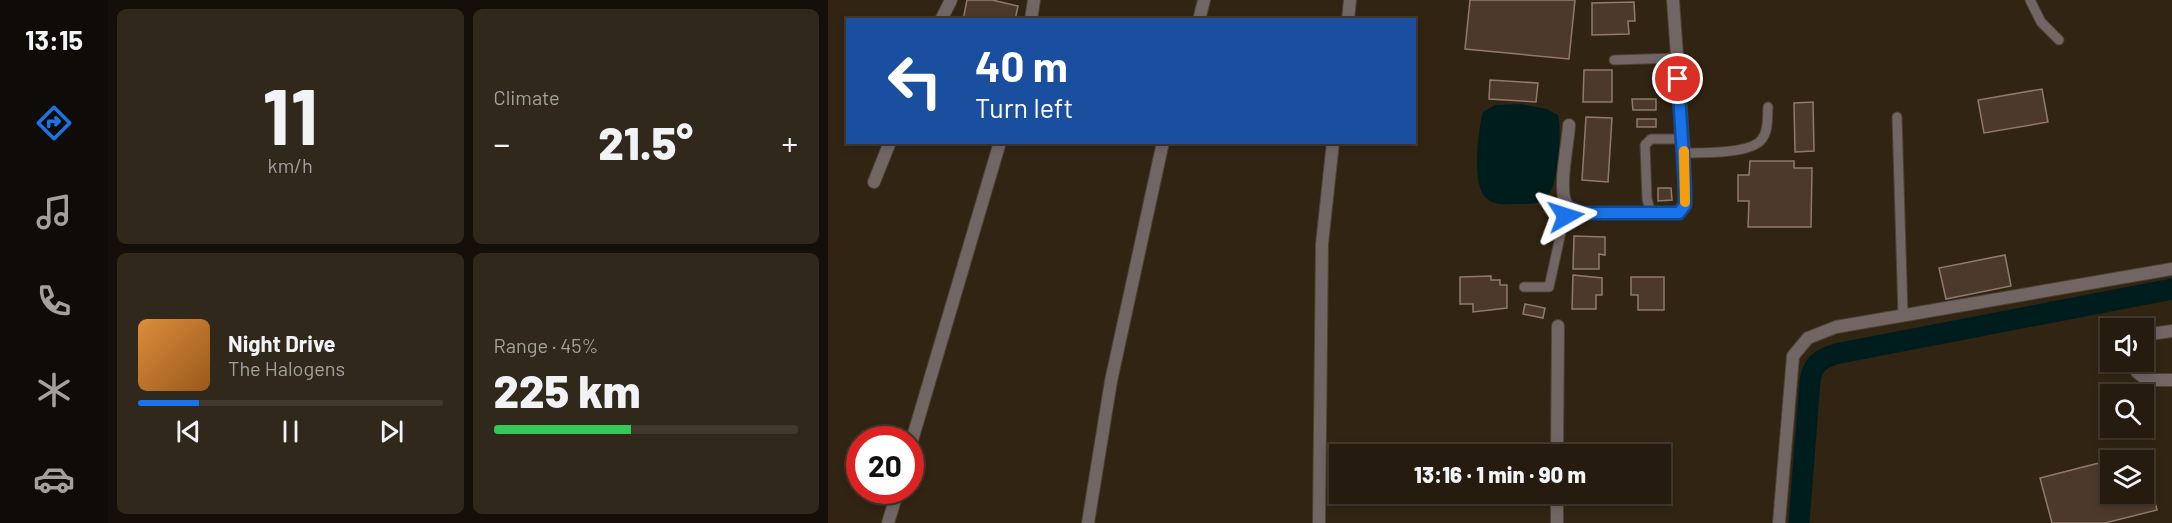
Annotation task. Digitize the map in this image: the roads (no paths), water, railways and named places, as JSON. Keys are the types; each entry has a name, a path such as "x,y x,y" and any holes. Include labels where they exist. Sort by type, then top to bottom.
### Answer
{"street":[{"path":"942,18 951,0"},
{"path":"1031,18 1034,0"},
{"path":"1200,18 1204,0"},
{"path":"1348,18 1350,0"},
{"path":"1569,124 1563,189 1565,201 1572,209 1579,213 1679,213 1685,205 1684,153 1673,0"},
{"path":"874,182 889,144"},
{"path":"916,426 999,144"},
{"path":"1088,523 1111,381 1163,144"},
{"path":"1319,523 1322,244 1333,144"},
{"path":"1779,523 1793,356 1808,338 1836,327 2172,269"},
{"path":"1557,444 1558,326"},
{"path":"2154,334 2172,331"},
{"path":"2137,372 2147,380 2172,380"},
{"path":"888,523 894,504"},
{"path":"1557,504 1557,523"}],"lane":[{"path":"2030,0 2041,22 2059,40"},
{"path":"1614,60 1677,58"},
{"path":"1684,153 1711,153 1756,145 1763,138 1767,127 1768,107"},
{"path":"1897,117 1903,315"},
{"path":"1651,214 1647,200 1645,145 1651,139 1683,139"},
{"path":"1524,287 1549,287 1563,223 1572,209"}],"water":[{"path":"1520,104 1547,109 1558,115 1557,170 1547,197 1537,203 1496,203 1486,198 1478,182 1477,157 1483,112 1495,105"}],"waterway":[{"path":"1799,523 1810,381 1813,370 1821,361 1835,354 2172,289"}]}
